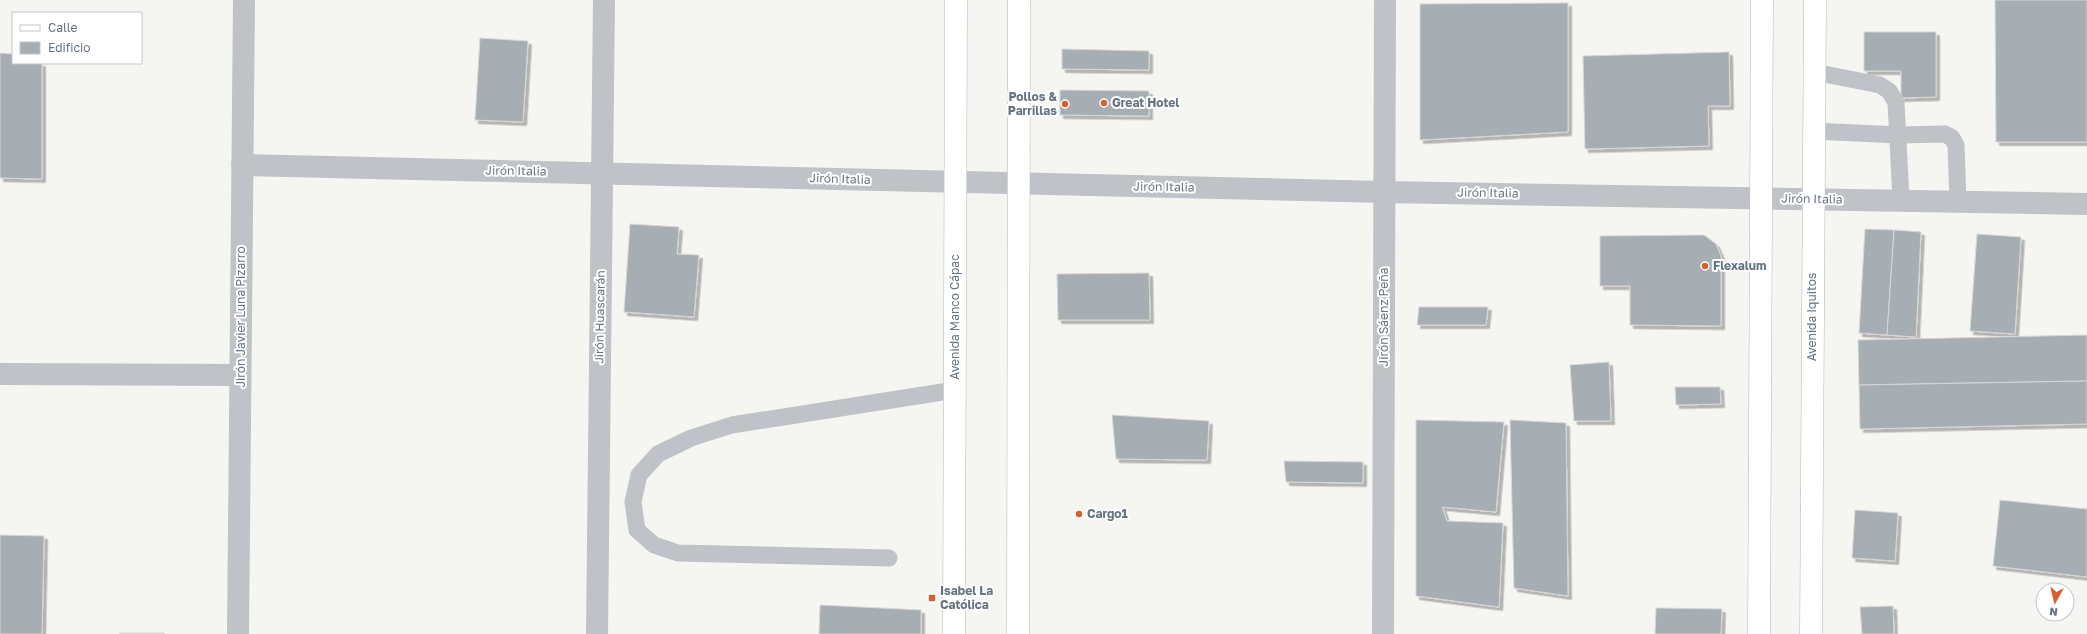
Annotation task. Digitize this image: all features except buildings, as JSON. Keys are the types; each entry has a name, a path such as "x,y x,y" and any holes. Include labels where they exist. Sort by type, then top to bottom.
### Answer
{"main road":[{"name":"Avenida Manco Cápac","path":"954,634 956,0"},
{"path":"1018,634 1019,0"},
{"path":"1759,634 1762,0"},
{"name":"Avenida Iquitos","path":"1811,634 1815,0"}],"street":[{"name":"Jirón Javier Luna Pizarro","path":"238,634 244,0"},
{"name":"Jirón Huascarán","path":"597,634 604,0"},
{"name":"Jirón Sáenz Peña","path":"1383,634 1385,0"},
{"name":"Jirón Italia","path":"242,165 602,172 1384,192 1814,198 2087,204"},
{"path":"0,374 240,375"}],"lane":[{"path":"1814,72 1869,82 1880,85 1889,91 1896,102 1901,200"},
{"path":"1814,131 1898,135 1945,134 1952,138 1956,146 1958,201"},
{"path":"890,558 686,553 672,551 654,545 637,530 633,502 639,475 658,454 691,438 732,425 955,390"}],"place":[{"name":"Great Hotel","path":"1104,103"},
{"name":"Pollos & Parrillas","path":"1065,104"},
{"name":"Flexalum","path":"1705,266"},
{"name":"Cargo1","path":"1079,514"},
{"name":"Isabel La Católica","path":"932,598"}]}
